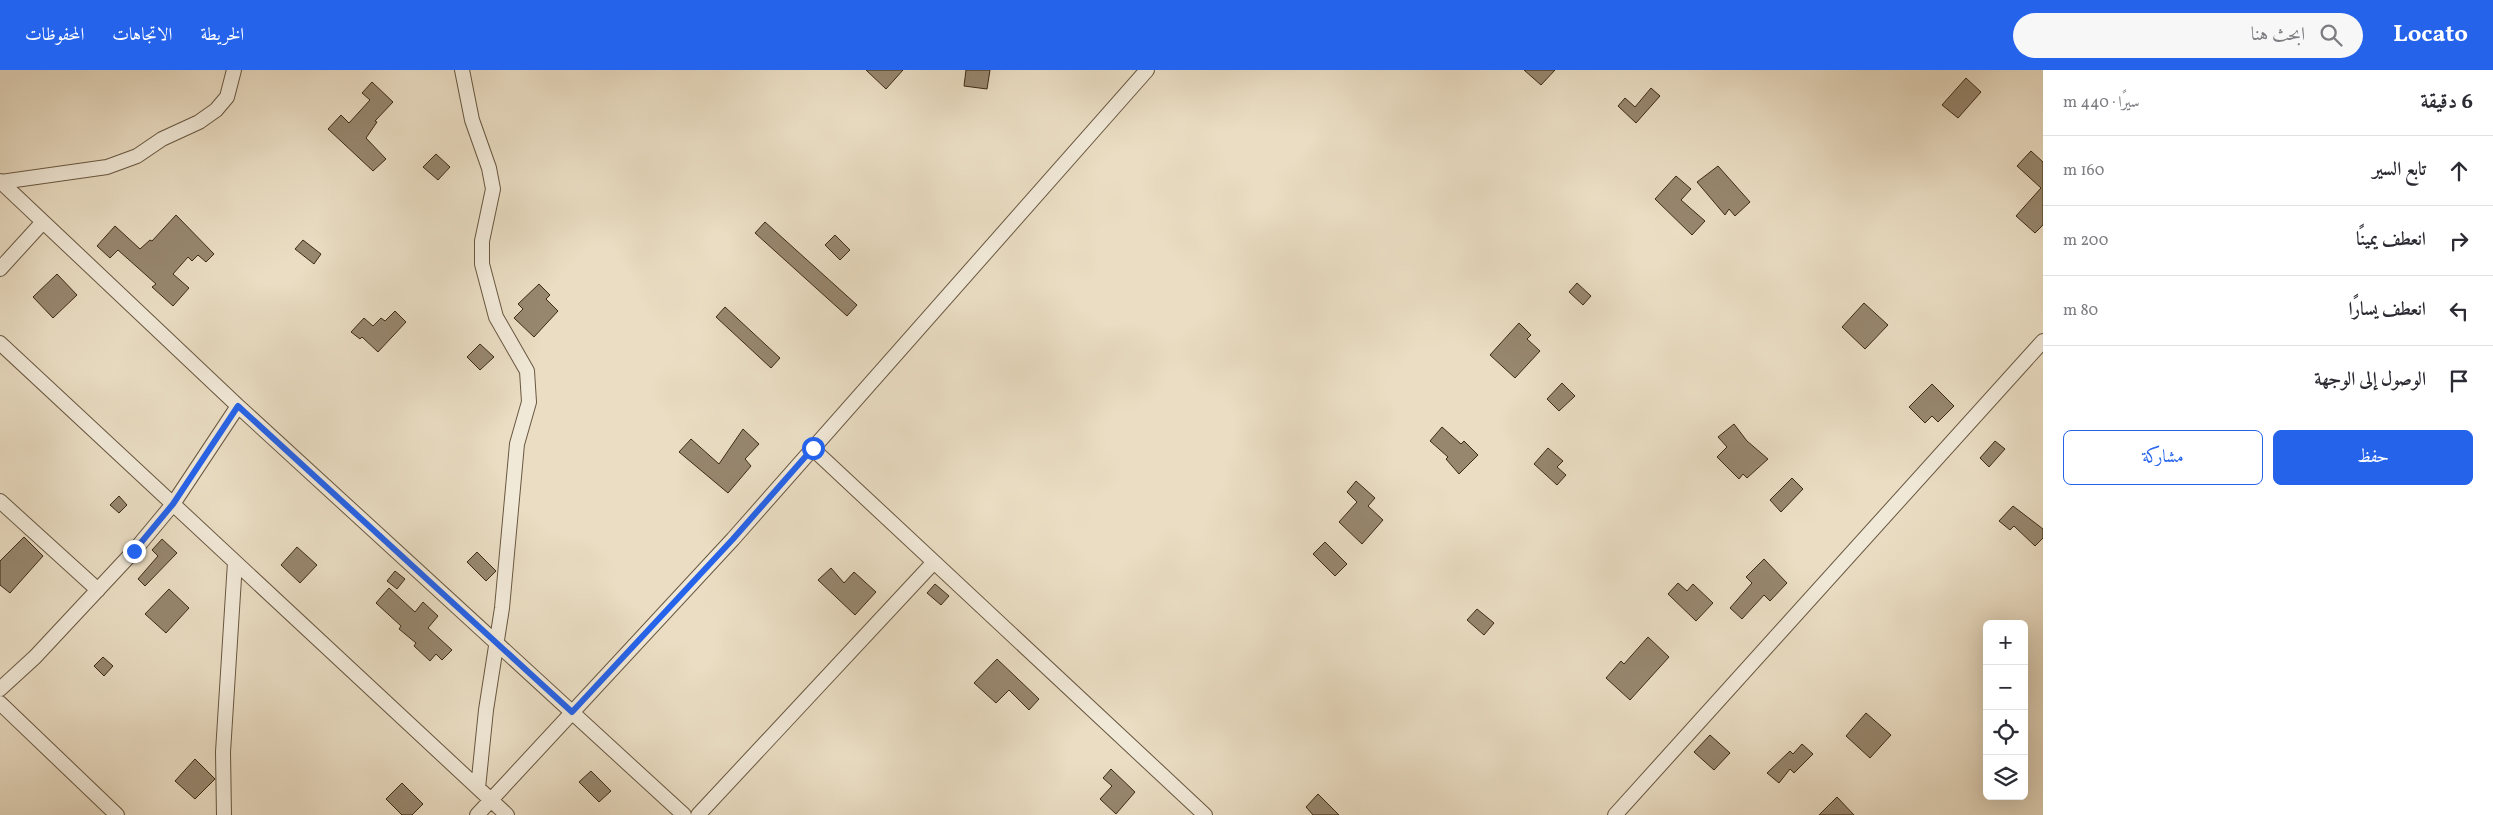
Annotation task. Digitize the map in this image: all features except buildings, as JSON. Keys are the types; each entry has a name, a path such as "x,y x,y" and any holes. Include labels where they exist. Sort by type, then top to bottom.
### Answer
{"street":[{"path":"0,182 107,167 137,156 162,139 200,122 216,110 227,97 234,70"},
{"path":"462,70 472,120 489,168 493,189 482,241 482,264 496,317 527,371 529,402 517,444 497,642 486,710 478,788"},
{"path":"477,815 733,539 1147,70"},
{"path":"0,182 238,406 684,815"},
{"path":"0,269 42,223"},
{"path":"1615,815 2043,341"},
{"path":"0,343 507,815"},
{"path":"0,689 34,657 134,551 173,504 238,406"},
{"path":"813,448 1204,815"},
{"path":"0,501 98,590"},
{"path":"224,815 223,752 235,562"},
{"path":"698,815 934,562"},
{"path":"0,703 117,815"}],"route":[{"path":"134,551 173,504 238,406 572,712 733,539 813,448"}]}
